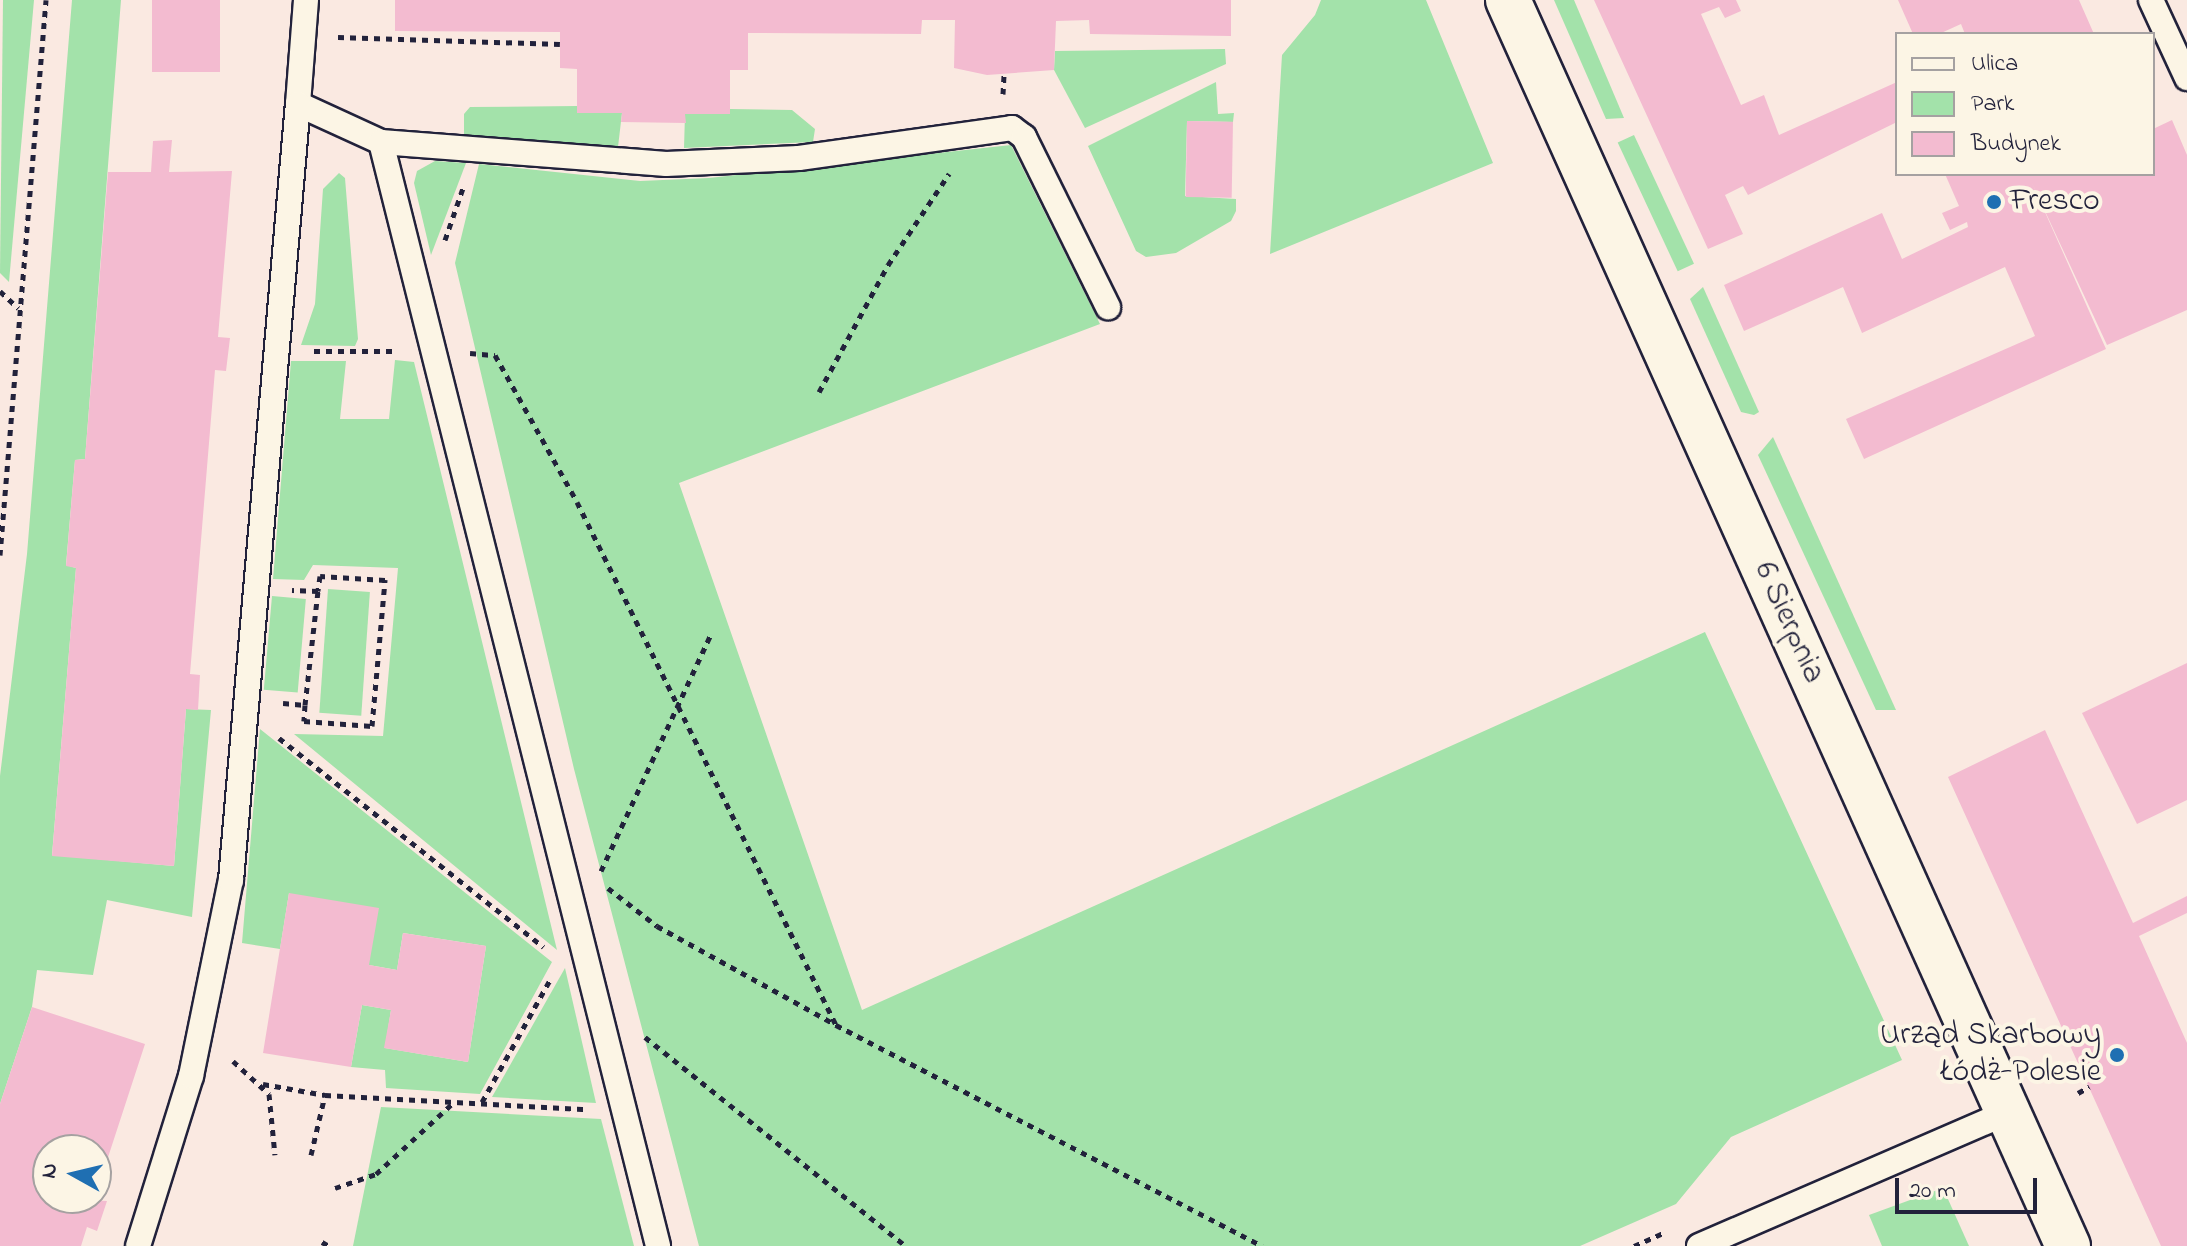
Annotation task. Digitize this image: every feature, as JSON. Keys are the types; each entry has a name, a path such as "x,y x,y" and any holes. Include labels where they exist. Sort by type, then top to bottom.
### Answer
{"street":[{"name":"6 Sierpnia","path":"1508,0 2068,1246"}],"lane":[{"path":"138,1246 191,1076 231,880 306,0"},
{"path":"2151,0 2187,78"},
{"path":"298,104 381,142 666,164 799,158 978,129 1012,128 1024,137 1108,307"},
{"path":"381,142 621,1111 658,1246"},
{"path":"1699,1246 2007,1113"}],"path":[{"path":"0,555 46,0"},
{"path":"303,36 560,44"},
{"path":"819,392 888,265 978,129"},
{"path":"0,291 18,309"},
{"path":"276,351 434,351 495,355 577,502 836,1025"},
{"path":"320,576 385,580 372,726 304,721 305,705 320,576"},
{"path":"256,588 318,591"},
{"path":"246,707 305,705"},
{"path":"246,707 549,950"},
{"path":"597,880 657,926 836,1025 1262,1246"},
{"path":"598,1011 626,1022 906,1246"},
{"path":"233,1061 262,1084 269,1094 275,1155"},
{"path":"262,1084 325,1095 621,1111"},
{"path":"2078,1093 2089,1087"},
{"path":"311,1155 325,1095"},
{"path":"335,1188 376,1174 456,1101"},
{"path":"322,1242 329,1246"}],"green space":[{"path":"3,0 34,0 9,282 0,273"},
{"path":"72,0 121,0 85,459 75,460 66,565 76,568 52,855 174,866 186,709 211,710 192,917 107,900 93,975 37,970 32,1007 0,1104 0,776 27,554"},
{"path":"1321,0 1426,0 1493,163 1270,254 1282,55 1315,15"},
{"path":"1554,0 1574,0 1624,118 1606,119"},
{"path":"1225,49 1226,64 1085,128 1054,70 1055,51"},
{"path":"1216,82 1218,114 1234,113 1233,122 1187,121 1185,196 1236,199 1236,211 1231,221 1176,253 1146,257 1136,251 1088,146"},
{"path":"578,106 578,113 622,113 618,147 464,135 464,114 470,107"},
{"path":"730,109 792,110 815,129 813,142 684,148 685,114 730,114"},
{"path":"1634,135 1694,264 1678,271 1618,143"},
{"path":"1011,145 1100,324 679,483 862,1010 1705,632 1902,1060 1731,1137 1676,1204 1580,1246 699,1246 574,769 455,263 479,164 640,181 709,178"},
{"path":"435,161 466,163 431,255 414,183 417,171"},
{"path":"339,173 345,178 358,339 355,346 301,345 315,304 323,189"},
{"path":"1703,287 1759,412 1754,415 1741,412 1690,299"},
{"path":"395,360 414,362 557,950 294,734 383,736 398,568 313,565 304,580 273,579 291,361 346,361 340,419 389,419"},
{"path":"1773,437 1896,710 1876,710 1758,455"},
{"path":"328,589 370,592 361,716 319,713"},
{"path":"272,596 306,599 298,693 264,690"},
{"path":"260,729 552,962 480,1094 386,1088 385,1070 351,1067 362,1005 391,1010 385,1048 468,1062 486,946 403,933 397,970 369,965 289,893 280,949 242,943"},
{"path":"565,968 596,1103 492,1097"},
{"path":"381,1107 601,1119 634,1246 353,1246"},
{"path":"1943,1188 1969,1246 1882,1246 1869,1215"}],"building":[{"path":"152,0 220,0 220,72 152,72"},
{"path":"395,0 1231,0 1231,36 1090,34 1089,20 1056,21 1054,70 987,75 954,68 955,20 922,20 921,34 748,33 748,70 730,70 730,114 685,114 686,123 621,122 622,113 577,113 577,69 560,68 560,32 395,31"},
{"path":"1594,0 1736,0 1741,11 1725,18 1719,7 1701,14 1741,105 1764,95 1779,135 1895,83 1895,123 1748,195 1743,186 1725,195 1743,234 1708,249"},
{"path":"1898,0 2079,0 2093,32 1964,32 1961,24 1943,32 1912,32"},
{"path":"2172,120 2187,155 2187,310 2107,345 2032,183 2106,349 1864,459 1846,419 2035,336 2005,267 1862,333 1843,287 1744,331 1724,285 1882,213 1902,259 1968,227 1967,222 1950,230 1942,213 1959,206 1946,176 2155,176 2155,128"},
{"path":"1187,121 1233,122 1232,198 1186,197"},
{"path":"172,140 169,172 232,171 218,337 230,338 226,371 215,370 190,674 200,675 198,710 186,709 174,866 52,856 76,568 66,566 75,460 85,459 108,172 151,172 153,141"},
{"path":"2187,663 2187,800 2137,824 2082,713"},
{"path":"2045,730 2133,923 2187,896 2187,913 2139,936 2187,1043 2187,1246 2161,1246 1948,777"},
{"path":"289,893 379,908 369,965 397,970 403,933 486,946 468,1062 384,1048 391,1010 362,1005 351,1067 263,1053"},
{"path":"32,1007 145,1044 112,1145 112,1134 32,1134 32,1214 103,1214 97,1231 87,1227 81,1246 0,1246 0,1104"}],"place":[{"name":"Fresco","path":"1994,202"},
{"name":"Urząd Skarbowy Łódż-Polesie","path":"2117,1055"}]}
